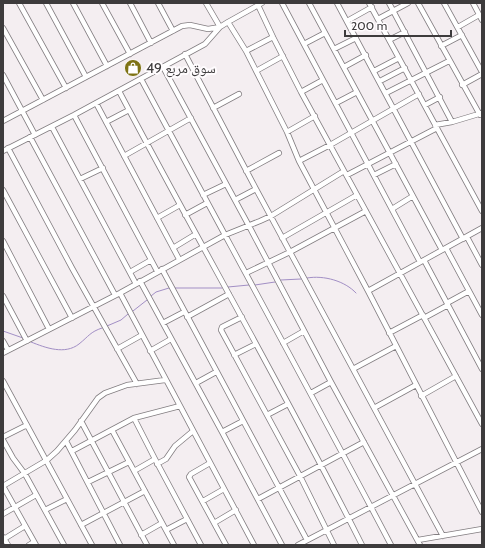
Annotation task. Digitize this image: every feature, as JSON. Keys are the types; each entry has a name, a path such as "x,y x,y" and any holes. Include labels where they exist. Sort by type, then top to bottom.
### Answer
{"street":[{"path":"18,3 66,88"},
{"path":"46,3 86,77"},
{"path":"73,3 107,66"},
{"path":"102,3 130,54"},
{"path":"130,3 151,42"},
{"path":"158,3 173,31"},
{"path":"206,3 220,27"},
{"path":"282,3 392,209 480,360 482,369"},
{"path":"309,3 413,196 482,315"},
{"path":"337,3 465,238 482,265"},
{"path":"389,3 452,122"},
{"path":"378,19 408,3"},
{"path":"3,353 120,293 225,235 271,216 314,189 412,142 436,126 481,114 462,85 418,3"},
{"path":"444,3 482,73 462,85"},
{"path":"473,3 482,20"},
{"path":"3,151 52,127 205,44 220,27 259,4 273,37 301,92 482,424"},
{"path":"347,21 370,5 482,211"},
{"path":"458,27 479,15"},
{"path":"228,22 246,51 287,132 299,161 482,512"},
{"path":"3,121 182,26 190,25 208,29 220,27"},
{"path":"3,28 43,100"},
{"path":"389,40 405,32"},
{"path":"304,44 325,33"},
{"path":"441,46 462,36"},
{"path":"246,51 273,37"},
{"path":"334,49 356,38"},
{"path":"185,54 246,171 443,536"},
{"path":"344,67 366,55"},
{"path":"256,71 283,56"},
{"path":"374,71 399,58"},
{"path":"386,93 449,61"},
{"path":"163,66 331,382 420,545"},
{"path":"380,82 405,68"},
{"path":"3,75 115,295"},
{"path":"141,79 311,393 391,545"},
{"path":"301,92 323,80"},
{"path":"119,91 180,206 242,317 362,545"},
{"path":"336,103 357,92"},
{"path":"213,108 239,94"},
{"path":"299,161 352,133 419,94"},
{"path":"425,105 440,97"},
{"path":"96,103 179,260"},
{"path":"106,122 129,110"},
{"path":"74,115 151,260 160,270 185,314 307,540"},
{"path":"287,132 315,116"},
{"path":"124,156 191,118"},
{"path":"52,127 130,272 138,282 172,339 282,545"},
{"path":"8,148 93,307 137,384"},
{"path":"246,171 280,153"},
{"path":"374,175 396,164"},
{"path":"80,179 103,168"},
{"path":"203,195 226,184"},
{"path":"235,200 256,189"},
{"path":"3,190 72,318"},
{"path":"282,238 357,195"},
{"path":"392,209 413,196"},
{"path":"185,215 207,203"},
{"path":"157,218 180,206"},
{"path":"246,273 290,252 366,211"},
{"path":"368,291 482,228"},
{"path":"173,248 196,234"},
{"path":"3,241 50,329"},
{"path":"130,272 151,260"},
{"path":"389,333 447,304 469,291"},
{"path":"120,293 254,545"},
{"path":"163,323 229,294"},
{"path":"3,296 28,341"},
{"path":"242,317 221,329 300,476 334,545"},
{"path":"283,343 304,331"},
{"path":"117,349 142,335"},
{"path":"150,351 172,339"},
{"path":"3,341 8,350"},
{"path":"234,355 256,344"},
{"path":"353,369 396,346"},
{"path":"196,383 216,372"},
{"path":"422,396 456,376"},
{"path":"29,545 35,544 3,486 47,460 66,441 98,398 105,393 118,388 165,380"},
{"path":"3,381 92,545"},
{"path":"311,393 331,382"},
{"path":"374,408 416,385"},
{"path":"267,415 288,404"},
{"path":"72,451 134,418 180,406"},
{"path":"134,418 201,545"},
{"path":"81,421 147,545"},
{"path":"222,432 243,421"},
{"path":"27,425 3,439 13,458 25,474 64,545"},
{"path":"112,430 174,545"},
{"path":"157,464 166,458 175,446 193,431"},
{"path":"66,441 120,545"},
{"path":"258,499 364,442"},
{"path":"301,544 482,449"},
{"path":"134,471 155,459"},
{"path":"88,482 129,462"},
{"path":"210,463 189,477 226,545"},
{"path":"203,501 224,489"},
{"path":"81,525 145,491"},
{"path":"3,514 36,495"},
{"path":"45,510 67,499"},
{"path":"214,523 236,510"},
{"path":"166,530 187,519"},
{"path":"141,535 162,523"},
{"path":"8,545 4,538 26,526"},
{"path":"418,540 482,530"}],"waterway":[{"path":"307,278 320,277 334,280 346,285 356,293"},
{"path":"281,280 301,279"},
{"path":"255,285 275,282"},
{"path":"228,287 249,285"},
{"path":"151,296 156,292 169,288"},
{"path":"175,288 222,288"},
{"path":"133,311 147,300"},
{"path":"107,326 121,320 128,314"},
{"path":"31,342 49,348 62,350 68,349 79,344 92,333 102,328"},
{"path":"3,331 23,338"}],"place":[{"name":"سوق مربع 49","path":"133,68"}]}
